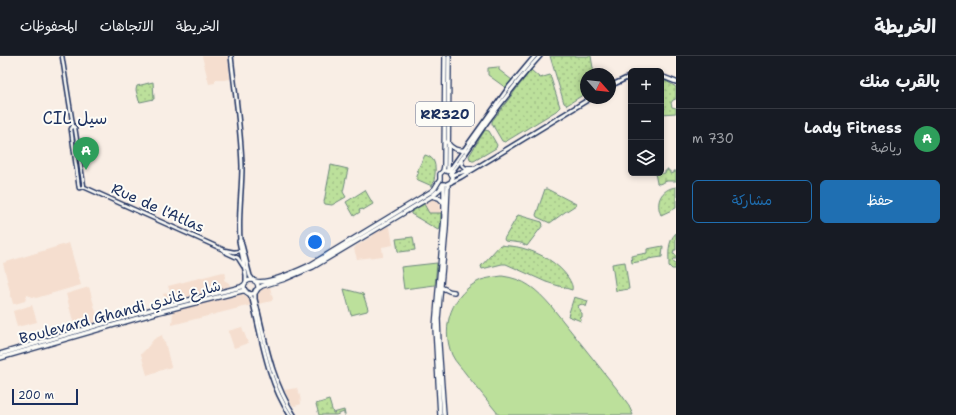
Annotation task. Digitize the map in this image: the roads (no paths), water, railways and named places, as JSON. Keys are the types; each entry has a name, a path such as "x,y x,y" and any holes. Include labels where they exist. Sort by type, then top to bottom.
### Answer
{"main road":[{"path":"231,56 241,151 242,187 239,225 246,278 244,288 252,300 271,375 280,398 290,415"},
{"name":"RR320","path":"440,180 440,174 443,171 444,164 445,56"},
{"name":"RR320","path":"446,183 452,179 447,142 449,56"},
{"path":"450,172 509,87 535,56"},
{"path":"450,172 461,160 505,98 540,56"},
{"path":"616,83 628,77"},
{"path":"664,77 676,82"},
{"path":"248,292 253,293 262,286 313,268 432,196 446,183 461,177 580,104"},
{"path":"447,142 455,150 465,150"},
{"path":"461,160 462,165 465,168 474,168"},
{"path":"443,171 450,172 474,168"},
{"path":"245,283 249,280 261,282 276,278 310,264 432,191 440,180 446,183"},
{"name":"RR320","path":"444,415 438,326 446,183"},
{"name":"RR320","path":"440,415 435,327 447,219 446,183"},
{"path":"432,196 439,198 444,204"},
{"path":"242,251 250,276 257,286 255,299 274,374 294,415"},
{"name":"Boulevard Ghandi شارع غاندي","path":"0,354 158,308 241,287 245,283"},
{"path":"439,287 447,291 454,292"},
{"name":"Boulevard Ghandi شارع غاندي","path":"0,358 156,312 240,291 248,292"}],"street":[{"path":"62,56 84,187 79,188 71,129 73,126"},
{"name":"Rue de l'Atlas","path":"84,187 224,250 234,252 242,251"},
{"name":"Rue de l'Atlas","path":"224,250 225,252 239,259 244,268"}],"place":[{"name":"Lady Fitness","path":"86,170"}],"district":[{"name":"CIL سيل","path":"75,118"}]}
